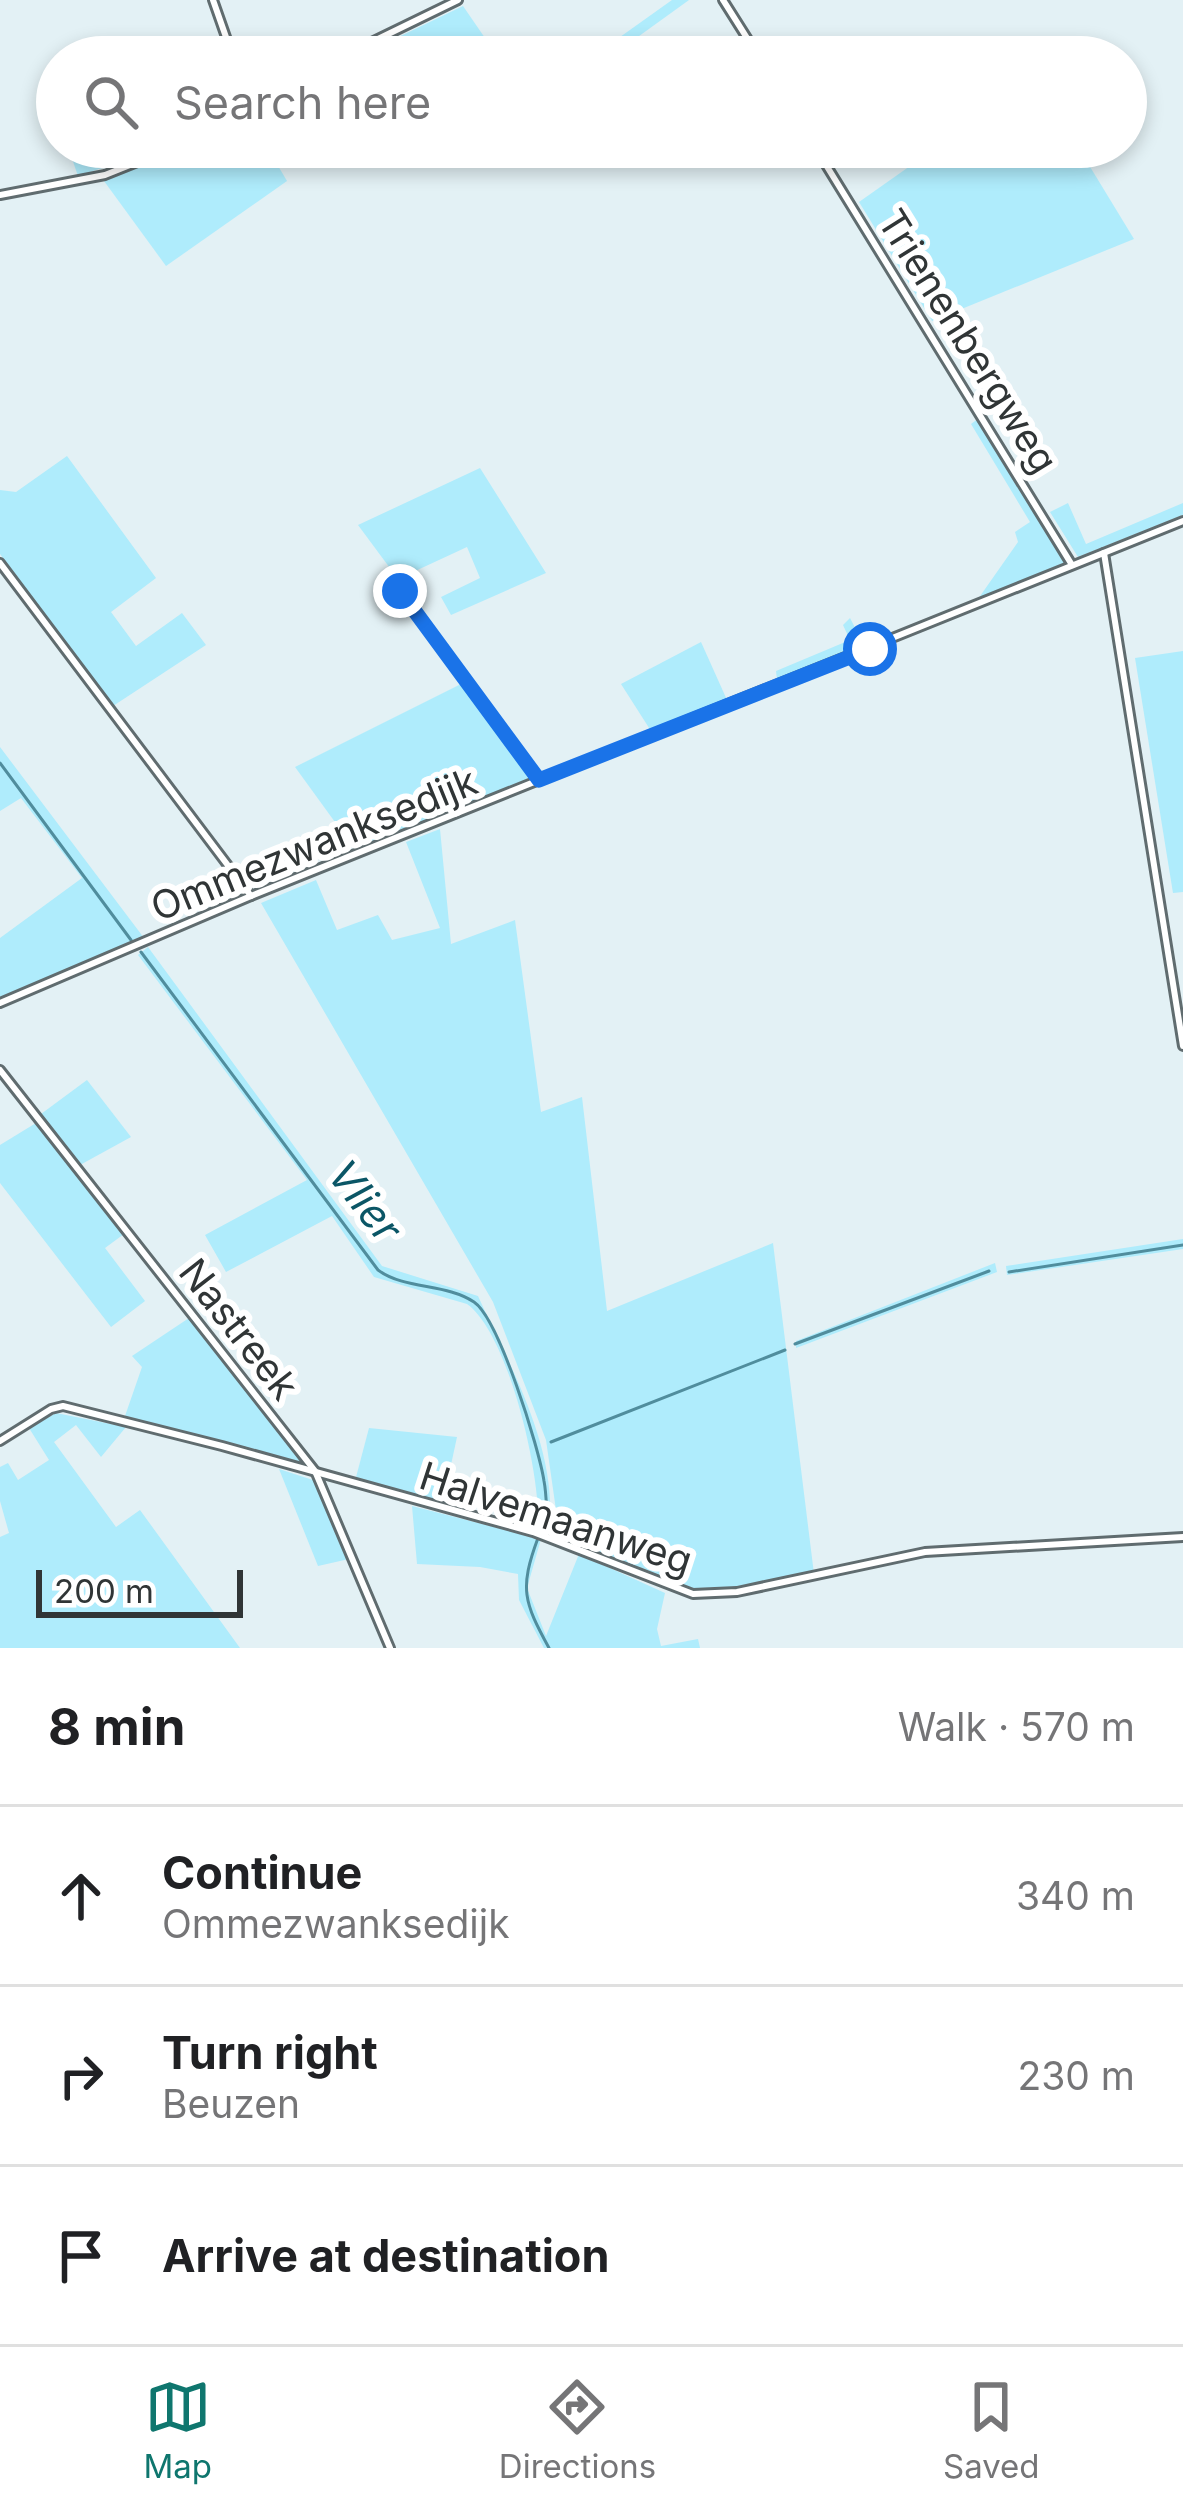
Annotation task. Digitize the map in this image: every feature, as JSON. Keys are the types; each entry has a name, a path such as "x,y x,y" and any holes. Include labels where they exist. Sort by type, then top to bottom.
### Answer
{"street":[{"path":"213,0 226,36"},
{"path":"384,36 458,0"},
{"path":"723,0 746,36"},
{"path":"0,195 105,176 124,168"},
{"name":"Trienenbergweg","path":"828,168 1072,566"},
{"name":"Ommezwanksedijk","path":"0,1003 251,896 1183,521"},
{"path":"1104,553 1183,1046"},
{"path":"0,563 251,896"},
{"path":"400,591 539,780"},
{"name":"Nastreek","path":"0,1070 315,1471 390,1648"},
{"name":"Halvemaanweg","path":"0,1441 63,1406 553,1538 693,1594 737,1592 925,1552 1183,1537"}],"shaded area":[{"path":"672,0 689,0 639,36 621,36"},
{"path":"463,6 484,36 401,36"},
{"path":"75,168 102,168 78,176"},
{"path":"135,168 279,168 287,181 166,266 104,181"},
{"path":"907,168 1091,168 1134,239 932,321 859,202"},
{"path":"979,418 1066,562 978,599 1018,542 1015,532 1030,522 971,424"},
{"path":"67,456 156,578 111,612 136,646 182,613 206,645 113,706 0,554 0,490 16,492"},
{"path":"480,468 546,573 451,615 441,597 480,578 467,547 398,579 358,525"},
{"path":"1068,503 1086,544 1183,503 1183,515 1078,557 1050,512"},
{"path":"850,618 864,645 777,680 776,671 850,640 843,625"},
{"path":"701,642 727,700 651,731 621,684"},
{"path":"1183,651 1183,892 1173,893 1135,658"},
{"path":"463,683 532,777 356,851 295,767"},
{"path":"0,747 144,938 0,998 0,938 82,878 21,798 0,811"},
{"path":"440,829 451,944 515,920 541,1112 582,1097 607,1311 773,1243 814,1574 700,1594 672,1588 560,1538 546,1440 493,1302 261,903 316,880 337,930 378,915 392,940 440,928 406,842"},
{"path":"148,947 382,1266 478,1296 540,1441 547,1471 549,1533 538,1530 528,1444 509,1375 482,1320 467,1304 374,1277 332,1216 226,1272 205,1235 307,1180 138,955"},
{"path":"87,1080 131,1137 80,1165 41,1114"},
{"path":"36,1123 124,1234 105,1248 145,1301 111,1327 0,1183 0,1145"},
{"path":"1183,1239 1183,1249 1007,1275 1006,1266"},
{"path":"995,1263 997,1272 796,1348 796,1341"},
{"path":"189,1318 303,1466 125,1416 142,1367 132,1356"},
{"path":"56,1413 126,1427 101,1457 76,1425 54,1442 116,1527 140,1510 240,1648 0,1648 0,1537 9,1533 0,1501 0,1467 8,1463 18,1480 49,1460 29,1428"},
{"path":"369,1428 457,1437 443,1502 355,1481"},
{"path":"279,1469 316,1481 349,1559 318,1566"},
{"path":"412,1506 541,1539 527,1588 546,1636 579,1554 665,1593 657,1629 661,1646 698,1639 700,1648 544,1648 519,1600 518,1574 417,1564"}],"waterway":[{"name":"Vlier","path":"0,763 131,940"},
{"name":"Vlier","path":"141,952 378,1270 400,1281 463,1296 484,1313 506,1357 541,1465 548,1527 543,1531"},
{"path":"1009,1272 1183,1245"},
{"path":"795,1344 989,1271"},
{"path":"551,1442 785,1350"},
{"name":"Vlier","path":"538,1538 528,1570 527,1595 549,1648"}],"route":[{"path":"400,591 539,780 870,649"}]}
